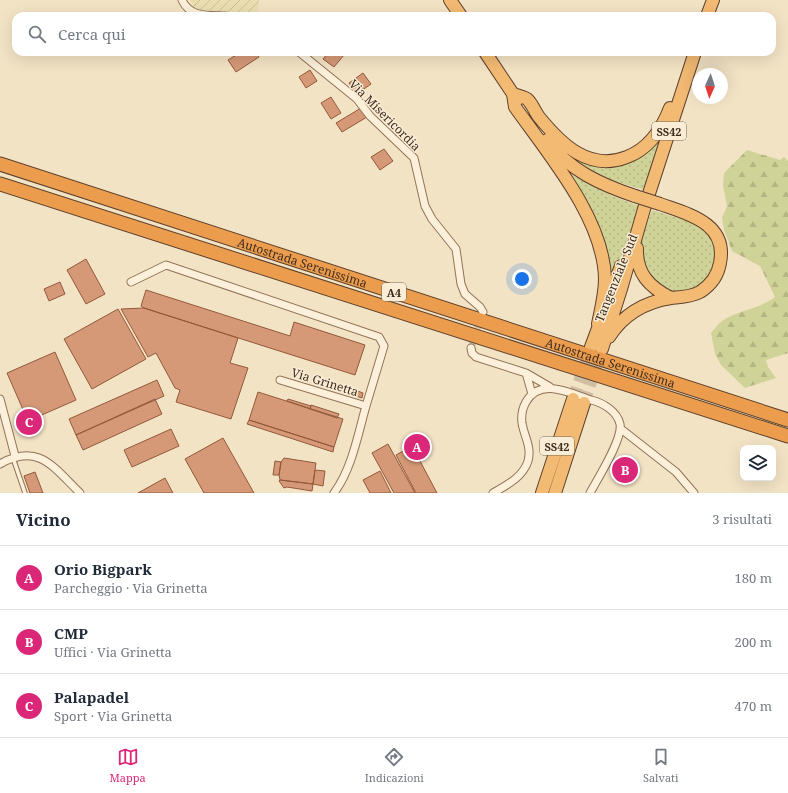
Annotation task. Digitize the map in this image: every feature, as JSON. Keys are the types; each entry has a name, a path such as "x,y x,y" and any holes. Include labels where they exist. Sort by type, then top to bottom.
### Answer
{"highway":[{"path":"450,0 458,12"},
{"path":"708,12 712,0"},
{"path":"488,56 550,145 565,161 596,181 700,219 709,226 715,234 721,251 719,269 714,279 707,287 692,296 671,298 647,304 632,313 597,348"},
{"path":"513,94 527,99 550,131 573,152 598,161 625,158 643,148 659,129 667,116 685,66 691,56"},
{"name":"Tangenziale Sud","path":"597,348 644,209 693,56"},
{"path":"513,94 515,107 570,185 585,210 596,233 601,250 605,278 604,294 598,324"},
{"name":"Autostrada Serenissima","path":"0,164 788,420"},
{"name":"Autostrada Serenissima","path":"0,184 788,436"},
{"path":"644,209 637,248 638,268 648,283 671,298"},
{"name":"Tangenziale Sud","path":"597,348 598,324 644,209"},
{"name":"SS42","path":"542,493 578,401 555,493"}],"street":[{"path":"182,0 184,5 193,12"},
{"name":"Via Misericordia","path":"304,56 357,100 370,116 414,158 425,206 432,219 456,250 461,284 465,294 480,307 483,312"},
{"path":"130,282 166,265 379,337 384,346 366,406"},
{"path":"471,348 472,353 476,357 526,373 550,387 599,402 616,416 621,429 676,472 694,493"},
{"path":"526,373 532,394"},
{"name":"Via Grinetta","path":"280,380 366,406 348,465 340,486 334,493"},
{"path":"494,493 519,477 524,469 528,460 529,446 521,415 523,407 532,394 538,390 550,387"},
{"path":"0,398 14,456"},
{"path":"590,493 620,434 621,429"},
{"path":"0,464 14,456 38,457 47,461 80,493"}],"lane":[{"path":"14,456 25,493"}],"shaded area":[{"path":"190,0 259,0 258,12 204,12 193,8"}],"green space":[{"path":"663,134 644,190 614,181 613,183 587,169 564,151 607,165"},
{"path":"747,150 780,160 784,157 788,161 788,353 766,360 768,367 776,378 745,388 721,365 715,354 711,333 728,317 761,305 775,297 760,266 732,251 724,230 722,218 727,206 723,186 724,173"},
{"path":"562,165 585,182 609,193 610,195 639,206 611,287 602,236 596,220"},
{"path":"652,210 695,223 708,232 716,250 713,270 707,281 691,291 671,293 649,280 640,251 641,242"}],"building":[{"path":"234,56 259,57 236,72 228,60"},
{"path":"326,56 343,56 334,67 323,59"},
{"path":"310,70 317,81 306,88 299,77"},
{"path":"363,73 371,84 357,94 349,83"},
{"path":"331,97 341,113 331,119 321,103"},
{"path":"361,108 367,117 342,132 336,123"},
{"path":"384,149 393,161 380,170 371,157"},
{"path":"86,259 105,294 86,304 67,270"},
{"path":"60,282 65,294 49,301 44,289"},
{"path":"146,290 290,336 294,322 365,345 355,375 144,308 141,306"},
{"path":"144,308 238,338 230,363 248,368 231,419 176,402 180,390 175,388 156,353 148,357 121,309"},
{"path":"118,309 146,359 92,389 64,339"},
{"path":"55,352 76,400 28,421 7,373"},
{"path":"157,380 164,396 76,435 69,419"},
{"path":"355,390 363,393 362,398 353,395"},
{"path":"258,392 343,419 334,447 249,420"},
{"path":"155,399 162,414 83,450 76,435"},
{"path":"288,399 311,406 310,409 287,401"},
{"path":"311,405 339,414 337,418 310,409"},
{"path":"249,420 334,447 333,452 247,424"},
{"path":"171,429 179,446 132,467 124,450"},
{"path":"223,438 254,493 204,493 185,459"},
{"path":"388,444 415,493 394,493 372,453"},
{"path":"412,446 437,493 416,493 396,455"},
{"path":"284,458 316,463 313,484 280,480 279,475 281,462"},
{"path":"275,461 281,462 279,475 273,475"},
{"path":"315,470 325,471 323,486 313,484"},
{"path":"380,471 391,493 370,493 363,480"},
{"path":"35,472 43,493 30,493 24,476"},
{"path":"165,478 173,493 138,493"},
{"path":"279,481 313,484 312,491 287,487 284,488"}],"tunnel":[{"path":"471,348 481,318"},
{"path":"573,399 591,347"},
{"path":"584,403 602,349"}],"place":[{"name":"Palapadel","path":"29,422"},
{"name":"Orio Bigpark","path":"417,447"},
{"name":"CMP","path":"625,470"}]}
